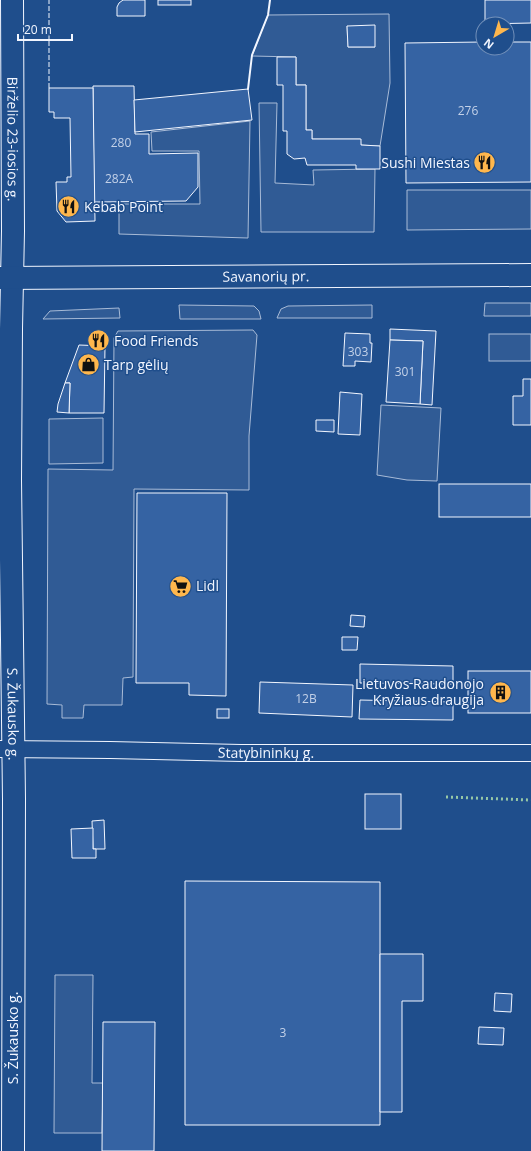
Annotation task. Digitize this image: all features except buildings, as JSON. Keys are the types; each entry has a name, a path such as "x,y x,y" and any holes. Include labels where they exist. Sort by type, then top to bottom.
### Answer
{"main road":[{"name":"Birželio 23-iosios g.","path":"6,278 13,231 12,0"},
{"name":"Savanorių pr.","path":"6,278 531,275"},
{"name":"S. Žukausko g.","path":"6,278 10,480 7,750 13,1151"}],"street":[{"name":"Statybininkų g.","path":"7,750 110,750 241,753 531,753"}],"shaded area":[{"path":"389,14 390,83 380,146 361,145 360,139 312,139 312,130 306,130 306,85 296,85 296,57 252,56 268,15","holes":["347,26 375,47 348,47"]},
{"path":"259,103 277,103 275,183 314,185 313,170 375,169 374,232 261,232"},
{"path":"250,121 248,238 119,234 119,204 200,204 199,151 152,151 151,132"},
{"path":"407,190 531,190 531,229 407,230"},
{"path":"485,303 531,303 531,316 484,316"},
{"path":"179,305 254,306 259,311 261,319 180,319"},
{"path":"372,305 372,318 277,318 281,309 288,306"},
{"path":"119,308 120,318 43,319 50,311"},
{"path":"253,330 257,335 249,436 249,490 134,489 133,677 123,678 122,705 84,705 83,718 62,718 62,705 47,704 48,469 113,470 114,338 118,331"},
{"path":"489,334 531,334 531,361 489,361"},
{"path":"381,405 441,408 437,481 407,480 377,475"},
{"path":"103,418 103,463 49,464 49,419"},
{"path":"55,975 93,975 92,1083 103,1083 102,1133 54,1133"}],"hedge":[{"path":"446,797 531,800"}],"fence":[{"path":"49,0 49,88"}],"wall":[{"path":"248,89 252,55 268,15 270,0"}],"place":[{"name":"Sushi Miestas","path":"485,163"},
{"name":"Kebab Point","path":"69,207"},
{"name":"Food Friends","path":"99,341"},
{"name":"Tarp gėlių","path":"88,365"},
{"name":"Lidl","path":"181,586"},
{"name":"Lietuvos Raudonojo Kryžiaus draugija","path":"500,692"}]}
